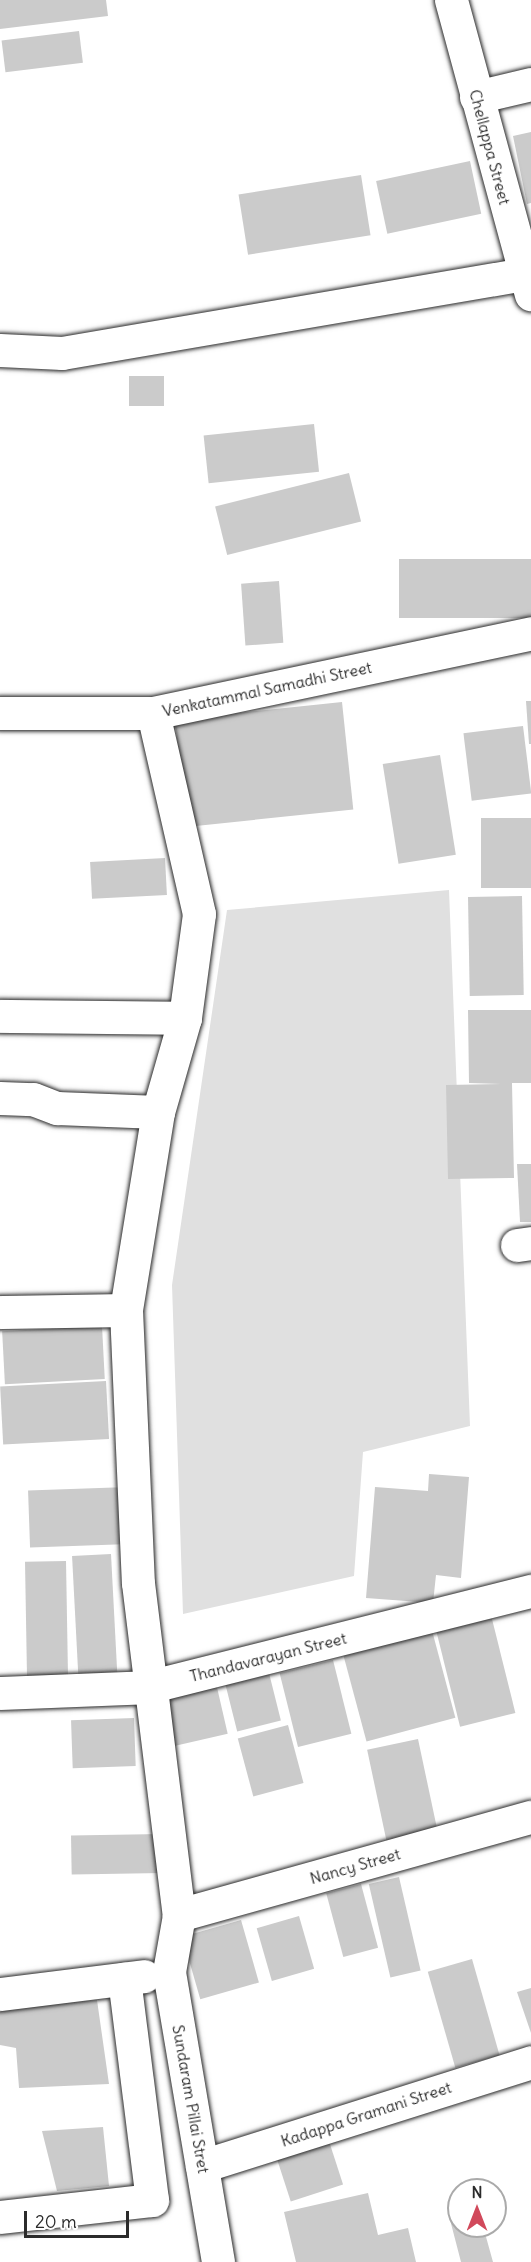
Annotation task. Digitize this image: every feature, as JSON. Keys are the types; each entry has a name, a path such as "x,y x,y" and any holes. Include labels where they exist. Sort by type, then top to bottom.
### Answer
{"street":[{"name":"Chellappa Street","path":"451,0 528,284"},
{"path":"476,97 531,84"},
{"path":"0,350 62,352 528,284"},
{"name":"Venkatammal Samadhi Street","path":"0,713 153,713 531,633"},
{"name":"Sundaram Pillai Stret","path":"153,713 199,914 185,1018 159,1112 126,1310 148,1687 179,1915 169,1972 218,2262"},
{"path":"0,1016 185,1018"},
{"path":"0,1098 33,1099 57,1108 159,1112"},
{"path":"0,1312 126,1310"},
{"name":"Thandavarayan Street","path":"0,1693 148,1687 531,1591"},
{"name":"Nancy Street","path":"179,1915 531,1816"},
{"path":"0,1994 169,1972"},
{"path":"0,2217 152,2200 124,1979"},
{"name":"Kadappa Gramani Street","path":"202,2166 531,2062"}],"shaded area":[{"path":"449,890 470,1426 363,1452 354,1576 183,1614 172,1285 227,910"}],"building":[{"path":"0,0 106,0 108,16 0,29"},
{"path":"79,31 83,63 5,72 2,41"},
{"path":"531,132 531,203 527,204 513,136"},
{"path":"470,161 481,214 387,234 376,181"},
{"path":"361,175 371,235 248,255 239,194"},
{"path":"129,376 164,376 164,406 129,406"},
{"path":"314,424 319,472 209,483 204,436"},
{"path":"349,473 361,522 227,555 215,506"},
{"path":"399,559 531,559 531,618 399,618"},
{"path":"279,581 283,643 245,645 241,584"},
{"path":"526,701 531,701 531,744 529,744"},
{"path":"342,702 353,809 186,827 175,720"},
{"path":"523,726 531,794 472,801 463,733"},
{"path":"440,755 456,855 399,864 383,764"},
{"path":"481,818 531,818 531,888 481,888"},
{"path":"165,858 167,895 92,899 90,862"},
{"path":"522,896 524,995 470,996 468,897"},
{"path":"468,1010 531,1010 531,1083 512,1083 514,1178 448,1179 446,1085 501,1084 469,1083"},
{"path":"517,1164 531,1164 531,1222 520,1222"},
{"path":"102,1326 105,1379 5,1384 2,1331"},
{"path":"106,1381 109,1439 3,1444 0,1387"},
{"path":"429,1474 469,1477 461,1578 436,1575 433,1603 366,1598 375,1487 428,1491"},
{"path":"128,1487 130,1544 30,1547 28,1490"},
{"path":"111,1554 117,1672 78,1674 72,1556"},
{"path":"66,1561 68,1676 27,1677 25,1562"},
{"path":"490,1611 515,1713 460,1727 435,1625"},
{"path":"430,1623 455,1718 366,1741 341,1647"},
{"path":"333,1660 351,1734 298,1747 280,1673"},
{"path":"269,1673 281,1721 237,1731 225,1684"},
{"path":"216,1683 228,1734 172,1746 160,1696"},
{"path":"134,1718 136,1766 73,1768 71,1720"},
{"path":"288,1725 304,1783 253,1796 238,1738"},
{"path":"418,1739 439,1838 388,1849 367,1750"},
{"path":"162,1834 163,1873 72,1875 71,1836"},
{"path":"399,1877 421,1971 390,1978 369,1884"},
{"path":"361,1884 378,1948 343,1957 326,1893"},
{"path":"299,1916 314,1969 272,1981 257,1928"},
{"path":"241,1920 259,1982 200,1999 182,1937"},
{"path":"472,1959 500,2055 455,2068 428,1972"},
{"path":"531,1988 531,2033 517,1992"},
{"path":"97,2000 109,2084 19,2088 16,2048 0,2045 0,2008"},
{"path":"103,2127 109,2186 57,2191 42,2131"},
{"path":"327,2135 343,2184 291,2201 275,2152"},
{"path":"368,2193 378,2235 408,2228 416,2262 296,2262 284,2212"},
{"path":"455,2238 486,2238 493,2262 461,2262"}]}
